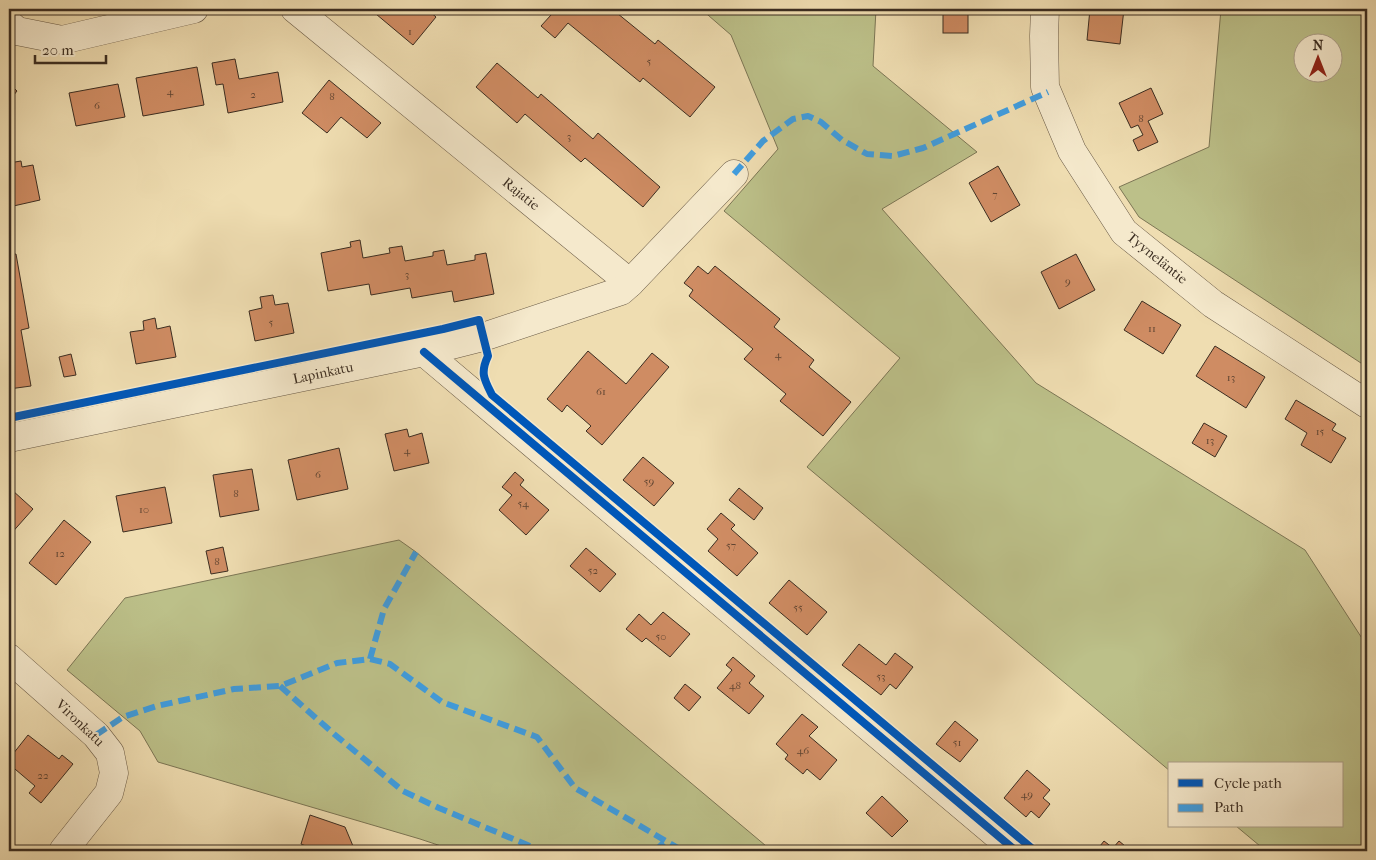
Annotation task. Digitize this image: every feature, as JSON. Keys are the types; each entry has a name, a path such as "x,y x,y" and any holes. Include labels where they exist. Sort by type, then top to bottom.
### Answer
{"street":[{"path":"9,24 17,30 62,40 194,9"},
{"name":"Rajatie","path":"295,9 630,283"},
{"name":"Tyyneläntie","path":"1045,9 1045,87 1072,151 1124,232 1213,304 1367,404"},
{"path":"630,283 734,174"},
{"name":"Lapinkatu","path":"9,438 424,352 483,337 621,291 630,283"},
{"path":"424,352 1016,851"},
{"name":"Vironkatu","path":"9,658 96,735 110,753 114,773 109,792 63,851"}],"green space":[{"path":"701,9 876,9 873,66 977,152 882,209 1036,383 1305,550 1367,646 1367,851 1266,851 1238,828 1344,828 1344,762 1168,762 1168,769 807,467 900,358 724,211 778,149 731,35"},
{"path":"1221,9 1367,9 1367,367 1139,217 1119,187 1209,147"},
{"path":"399,540 416,552 772,851 456,851 158,762 140,731 67,670 125,598"}],"building":[{"path":"370,9 427,9 436,17 413,45"},
{"path":"543,9 612,9 655,44 658,40 715,87 690,117 643,78 640,82 568,23 555,38 541,26 551,15"},
{"path":"943,9 968,9 968,33 943,33"},
{"path":"1090,9 1124,9 1120,44 1087,40"},
{"path":"235,59 239,79 278,72 283,102 228,113 223,84 216,85 212,63"},
{"path":"497,63 538,98 541,94 593,139 598,133 660,187 643,207 585,158 581,162 525,114 517,123 476,87"},
{"path":"197,67 204,105 143,116 136,78"},
{"path":"329,80 381,123 367,138 341,117 327,133 302,113"},
{"path":"9,83 17,91 9,101"},
{"path":"118,84 125,117 76,126 69,93"},
{"path":"1151,88 1163,114 1148,121 1158,142 1138,151 1133,140 1143,135 1138,125 1131,128 1119,103"},
{"path":"21,161 22,167 33,165 40,200 9,207 9,163"},
{"path":"998,166 1020,205 991,222 969,183"},
{"path":"360,240 363,258 390,253 389,248 402,246 405,261 433,256 433,252 444,250 447,265 475,260 475,255 486,253 494,294 454,302 452,291 412,298 410,288 371,295 369,284 328,291 321,253 351,247 350,242"},
{"path":"16,254 29,328 21,330 31,386 9,389 9,255"},
{"path":"1076,254 1095,290 1059,309 1041,272"},
{"path":"698,266 708,274 715,266 780,319 774,327 814,360 809,367 851,402 823,436 780,401 786,394 744,359 753,349 689,296 693,290 684,283"},
{"path":"273,295 275,305 288,303 294,333 255,341 249,311 262,308 260,297"},
{"path":"1142,301 1181,325 1163,354 1124,330"},
{"path":"155,318 157,329 170,326 176,357 136,364 130,332 144,330 143,321"},
{"path":"1215,346 1265,377 1246,408 1196,376"},
{"path":"588,351 626,384 652,353 669,367 602,445 586,431 591,426 567,405 562,412 547,399"},
{"path":"71,354 76,375 64,377 59,357"},
{"path":"1296,400 1336,424 1332,430 1346,438 1331,463 1301,445 1307,433 1285,419"},
{"path":"1204,423 1227,436 1215,457 1192,443"},
{"path":"407,429 409,437 422,433 429,463 394,471 385,434"},
{"path":"339,448 348,489 297,500 288,460"},
{"path":"643,457 674,483 654,506 623,480"},
{"path":"252,469 259,510 220,517 213,475"},
{"path":"515,472 524,480 520,485 549,510 526,535 499,510 512,495 502,487"},
{"path":"165,487 172,523 123,532 116,496"},
{"path":"739,488 763,508 754,520 729,500"},
{"path":"12,490 33,509 9,536 9,494"},
{"path":"721,513 735,525 731,529 758,553 737,576 708,551 718,539 707,529"},
{"path":"64,520 91,542 56,585 29,563"},
{"path":"223,547 228,571 211,574 206,551"},
{"path":"586,548 616,574 600,592 570,566"},
{"path":"789,580 827,612 807,635 769,603"},
{"path":"663,612 690,634 670,657 646,638 642,642 626,629 639,614 651,625"},
{"path":"859,644 886,665 895,653 913,667 896,689 890,684 881,695 842,665"},
{"path":"733,657 755,676 749,683 764,696 749,714 717,688 732,670 726,665"},
{"path":"685,684 701,697 689,711 674,698"},
{"path":"802,714 818,727 809,736 837,760 820,780 807,769 803,774 785,759 788,755 776,744"},
{"path":"955,721 978,740 960,762 936,744"},
{"path":"28,735 59,759 62,755 73,764 41,803 29,793 35,786 9,764 9,759"},
{"path":"1027,770 1050,790 1043,798 1050,804 1039,818 1031,811 1026,817 1004,798"},
{"path":"882,796 908,821 892,837 866,813"},
{"path":"310,815 345,827 353,846 368,851 318,851 301,844"},
{"path":"1104,841 1113,848 1119,841 1131,851 1096,851"}],"marked path":[{"path":"734,174 763,141 793,119 808,116 821,122 842,140 867,154 893,156 923,148 1048,92"},
{"path":"370,659 384,609 416,552"},
{"path":"96,735 123,717 157,706 234,689 280,686 337,663 370,659 390,664 442,702 537,737 575,788 683,851"},
{"path":"280,686 403,791 542,851"},
{"path":"655,851 665,841"}],"cycle path":[{"path":"9,418 479,320 488,356 484,367 484,376 492,395 1035,851"},
{"path":"424,352 1016,851"}]}
